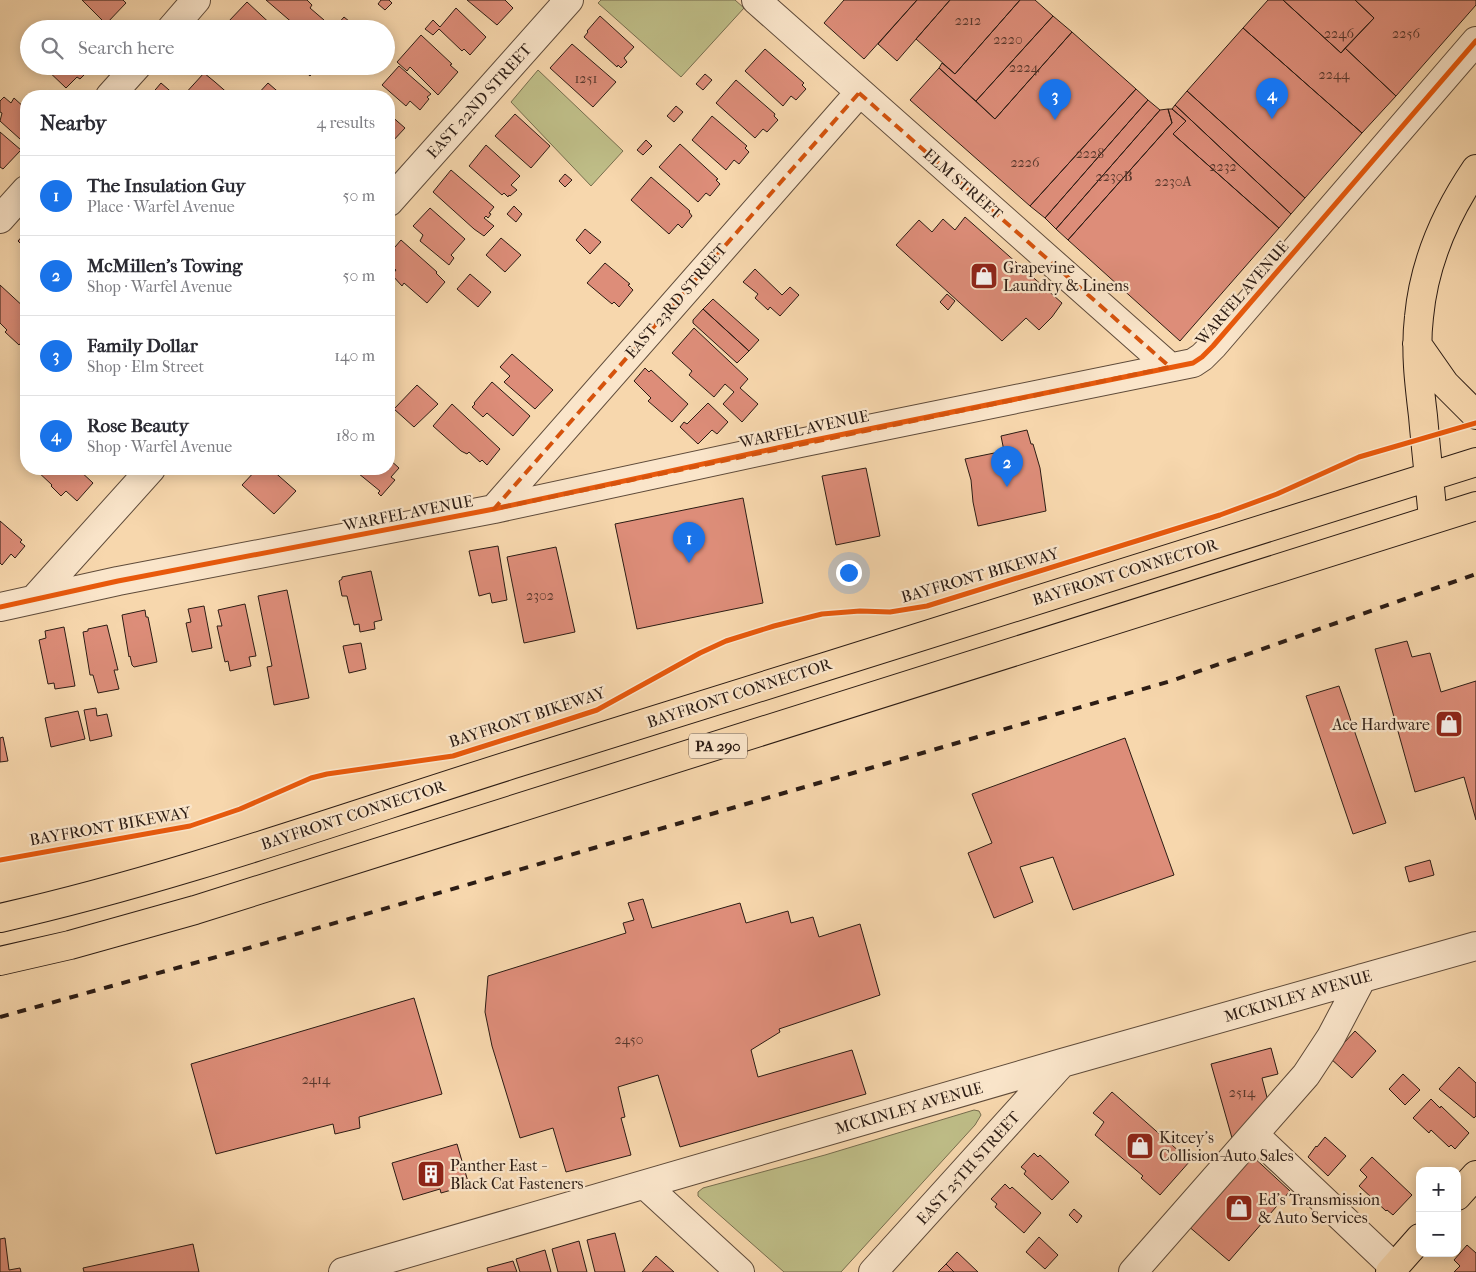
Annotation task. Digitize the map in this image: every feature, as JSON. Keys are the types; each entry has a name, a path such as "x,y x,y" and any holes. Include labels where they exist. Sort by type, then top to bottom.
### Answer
{"main road":[{"path":"1433,519 1418,372 1419,316 1431,257 1443,225 1459,194 1476,169"},
{"path":"1417,344 1445,384 1476,415"},
{"name":"BAYFRONT CONNECTOR","path":"0,918 48,907 190,868 422,793 1476,462"},
{"name":"PA 290","path":"0,961 70,945 195,910 1476,506"},
{"path":"1461,1192 1476,1175"},
{"path":"1392,1269 1416,1242"}],"street":[{"path":"179,20 196,0"},
{"name":"EAST 22ND STREET","path":"395,195 569,0"},
{"name":"ELM STREET","path":"762,2 859,93 1170,367"},
{"name":"WARFEL AVENUE","path":"0,607 35,598 494,509 800,443 1193,363 1213,346 1476,41"},
{"path":"115,90 129,75"},
{"name":"EAST 23RD STREET","path":"494,509 859,93"},
{"path":"0,219 20,197"},
{"path":"35,598 146,475"},
{"name":"MCKINLEY AVENUE","path":"343,1272 1476,946"},
{"path":"1133,1272 1306,1076 1331,1037 1362,978"},
{"name":"EAST 25TH STREET","path":"874,1272 1062,1064"},
{"path":"1262,1142 1392,1269"},
{"path":"645,1185 740,1272"},
{"path":"406,1272 426,1249"}],"highlighted area":[{"path":"859,93 1170,367 494,509"}],"shaded area":[{"path":"601,0 735,0 744,8 681,77 598,3"},
{"path":"538,70 623,151 591,186 511,102"},
{"path":"974,1110 979,1111 981,1115 975,1125 841,1272 784,1272 698,1196 698,1192 703,1188 825,1155"}],"building":[{"path":"82,0 123,0 126,3 110,20 102,20"},
{"path":"266,0 307,0 312,5 310,8 324,20 289,20"},
{"path":"381,0 389,0 392,3 385,10 378,4"},
{"path":"467,0 505,0 513,8 497,25"},
{"path":"844,0 917,0 864,59 824,23"},
{"path":"917,0 950,0 897,61 878,44"},
{"path":"950,0 1020,0 955,74 916,39"},
{"path":"1020,0 1035,0 1053,16 976,101 939,68 942,63 955,74"},
{"path":"1268,0 1283,0 1341,53 1345,48 1396,96 1362,133 1243,28"},
{"path":"1283,0 1355,0 1374,18 1341,53"},
{"path":"1355,0 1476,0 1476,5 1396,96 1345,48 1374,18"},
{"path":"247,2 266,20 230,20"},
{"path":"456,8 486,37 470,55 464,49 462,51 439,29 433,35 425,29 433,20 440,27"},
{"path":"600,16 634,47 624,58 627,62 621,68 618,65 617,67 584,37"},
{"path":"1053,16 1072,32 995,119 976,101"},
{"path":"1243,28 1362,133 1305,198 1187,91"},
{"path":"1072,32 1136,89 1030,206 910,100 939,68 995,119"},
{"path":"421,35 458,72 438,95 410,67 407,71 397,62"},
{"path":"572,44 616,82 593,107 550,68"},
{"path":"765,49 804,83 802,85 806,89 796,100 791,96 783,106 745,71"},
{"path":"399,66 431,94 427,97 429,99 420,110 410,101 406,106 395,96 395,90 388,90 382,85 391,75 395,75 395,70"},
{"path":"705,74 712,80 703,90 696,84"},
{"path":"52,75 84,75 80,79 77,77 66,88"},
{"path":"202,75 206,75 224,90 188,90"},
{"path":"736,80 775,114 774,116 778,120 767,132 763,129 755,138 716,103"},
{"path":"161,83 169,90 155,90"},
{"path":"268,83 276,90 262,90"},
{"path":"1136,89 1148,100 1045,218 1030,206"},
{"path":"1187,91 1305,198 1291,214 1175,105"},
{"path":"4,97 11,103 14,98 20,104 20,139 0,121 2,113 0,112 0,101"},
{"path":"1148,100 1160,110 1056,229 1045,218"},
{"path":"1175,105 1291,214 1279,228 1173,134 1186,121 1172,109"},
{"path":"676,106 683,112 674,122 667,116"},
{"path":"1168,109 1172,109 1186,121 1173,134 1279,228 1180,341 1068,240 1172,123"},
{"path":"1168,109 1172,123 1068,240 1056,229 1160,110"},
{"path":"515,114 550,146 531,168 495,136"},
{"path":"712,116 747,146 745,148 749,152 739,164 734,160 726,170 692,140"},
{"path":"395,119 405,128 395,139"},
{"path":"0,132 20,151 3,169 0,167"},
{"path":"646,140 652,146 643,155 637,150"},
{"path":"680,144 718,179 716,180 720,184 710,196 706,193 698,202 659,167"},
{"path":"486,145 520,176 511,185 517,190 508,197 504,193 502,195 469,166"},
{"path":"451,170 494,207 489,213 491,214 488,218 486,216 484,218 494,226 484,236 433,192"},
{"path":"565,174 572,180 565,187 559,181"},
{"path":"651,177 690,211 692,216 682,228 678,224 669,234 631,200"},
{"path":"514,206 522,214 516,222 507,214"},
{"path":"430,208 465,239 451,255 454,258 449,265 420,241 423,235 413,226"},
{"path":"965,217 1062,303 1039,330 1026,318 1002,341 896,245 919,220 932,232 943,219 955,230"},
{"path":"585,229 601,242 590,254 576,240"},
{"path":"501,238 521,255 505,272 486,255"},
{"path":"401,240 437,272 445,282 427,303 404,283 402,286 395,278 395,247"},
{"path":"605,263 630,284 628,285 633,290 619,307 614,302 612,304 587,283"},
{"path":"755,269 782,295 790,287 799,295 780,316 770,307 768,310 755,298 758,294 743,282"},
{"path":"470,274 491,292 478,307 457,289"},
{"path":"0,285 20,303 19,345 5,332 7,330 0,323"},
{"path":"947,294 955,301 948,310 940,302"},
{"path":"713,299 759,340 749,351 703,309"},
{"path":"703,309 749,351 737,363 693,323 693,320"},
{"path":"694,328 748,379 740,388 758,404 742,422 723,404 734,392 725,384 714,397 689,375 692,371 672,353"},
{"path":"512,354 553,390 535,409 504,382 510,376 500,367"},
{"path":"645,368 649,372 651,370 688,404 672,422 648,401 651,398 634,381"},
{"path":"492,382 530,416 513,436 487,413 483,417 472,407"},
{"path":"417,385 438,404 414,427 395,408"},
{"path":"708,403 728,422 717,434 712,430 698,444 680,427 684,422 687,424"},
{"path":"452,404 500,449 487,465 482,460 480,462 469,452 467,454 461,451 433,426"},
{"path":"1027,430 1040,468 1046,511 978,526 971,480 965,459 1004,451 1001,436"},
{"path":"395,464 399,468 395,472"},
{"path":"866,468 880,536 836,545 822,476"},
{"path":"41,475 84,475 93,483 77,501 66,491 61,496"},
{"path":"251,475 278,475 296,491 274,514 242,485"},
{"path":"360,475 393,475 391,477 395,480 381,496 378,493 380,491"},
{"path":"743,498 763,603 637,629 615,524"},
{"path":"0,521 22,540 20,542 25,546 15,558 11,554 2,565 0,563"},
{"path":"498,546 507,600 492,603 490,593 479,596 469,551"},
{"path":"556,547 575,632 524,643 507,557"},
{"path":"371,571 382,620 374,622 375,629 360,632 359,624 354,625 347,596 342,596 339,581 342,577"},
{"path":"287,590 309,698 274,705 267,667 272,666 258,596"},
{"path":"245,604 256,656 249,657 251,666 230,671 228,661 225,662 217,626 222,626 218,610"},
{"path":"204,606 212,648 192,652 186,623 191,622 188,609"},
{"path":"145,610 157,662 134,667 129,657 122,615"},
{"path":"107,625 118,670 114,670 119,689 98,693 93,675 90,675 83,632"},
{"path":"64,627 75,686 55,689 54,683 48,684 39,640 46,638 45,631"},
{"path":"1407,641 1412,657 1430,653 1441,692 1476,681 1476,820 1464,777 1415,792 1375,649"},
{"path":"361,643 366,669 349,673 343,646"},
{"path":"1339,686 1386,823 1353,834 1306,696"},
{"path":"96,708 97,716 107,714 112,736 90,741 84,710"},
{"path":"78,711 85,739 51,747 45,718"},
{"path":"3,737 8,761 0,762 0,738"},
{"path":"1125,738 1174,875 1073,910 1053,857 1020,867 1033,902 994,918 968,853 992,843 972,794"},
{"path":"1430,860 1434,875 1409,882 1405,867"},
{"path":"643,899 652,928 740,903 746,923 788,911 791,923 813,917 819,937 860,924 880,995 779,1029 780,1032 751,1050 758,1077 852,1050 866,1094 680,1147 658,1075 618,1087 625,1117 621,1118 631,1155 566,1172 553,1128 520,1138 492,1046 485,1012 488,976 626,933 623,923 634,920 628,903"},
{"path":"414,998 442,1094 359,1117 360,1128 335,1134 333,1124 216,1154 191,1064"},
{"path":"1355,1031 1376,1051 1352,1078 1330,1058"},
{"path":"1271,1048 1278,1074 1262,1078 1269,1105 1256,1110 1259,1118 1234,1145 1211,1064"},
{"path":"1459,1067 1476,1083 1476,1116 1474,1118 1439,1089"},
{"path":"1403,1074 1420,1090 1405,1105 1389,1089"},
{"path":"1112,1092 1190,1161 1160,1195 1141,1178 1143,1176 1095,1135 1104,1122 1093,1113"},
{"path":"1431,1099 1469,1133 1455,1149 1451,1145 1449,1147 1431,1130 1429,1133 1413,1118"},
{"path":"1325,1137 1346,1156 1328,1176 1308,1157"},
{"name":"Panther East - Black Cat Fasteners","path":"457,1144 469,1185 441,1193 440,1189 403,1200 392,1163"},
{"path":"1034,1153 1038,1157 1040,1155 1069,1182 1052,1200 1024,1174 1026,1171 1021,1167"},
{"name":"Ed's Transmission & Auto Services","path":"1249,1153 1290,1191 1229,1261 1187,1225"},
{"path":"1372,1157 1412,1195 1393,1215 1359,1186 1367,1177 1360,1170"},
{"path":"1005,1184 1010,1189 1012,1187 1041,1213 1024,1233 995,1207 997,1204 991,1199"},
{"path":"1074,1209 1082,1216 1077,1223 1069,1215"},
{"path":"615,1233 625,1272 595,1272 587,1240"},
{"path":"1039,1237 1058,1255 1045,1269 1026,1252"},
{"path":"5,1238 9,1270 20,1268 21,1272 0,1272 0,1239"},
{"path":"579,1241 587,1272 558,1272 552,1249"},
{"path":"193,1244 199,1272 84,1272 83,1268"},
{"path":"1467,1245 1476,1253 1476,1272 1454,1272 1460,1266 1454,1260 1457,1257 1461,1257 1461,1252"},
{"path":"545,1250 551,1272 520,1272 516,1259"},
{"path":"957,1252 978,1272 954,1272 946,1264"},
{"path":"656,1256 674,1272 642,1272"},
{"path":"513,1261 517,1272 488,1272 487,1268"},
{"path":"946,1264 954,1272 938,1272"}],"railway":[{"path":"0,1017 245,949 1171,681 1476,574"}],"cycle path":[{"path":"0,607 118,581 494,509 800,443 1193,363 1213,346 1476,41"},
{"name":"BAYFRONT BIKEWAY","path":"0,860 190,826 240,809 311,778 327,774 453,756 597,710 700,653 726,641 822,614 860,611 890,612 927,606 1220,515 1277,494 1359,457 1476,423"}],"place":[{"name":"Rose Beauty","path":"1272,119"},
{"name":"Family Dollar","path":"1055,120"},
{"name":"Grapevine Laundry & Linens","path":"984,276"},
{"name":"McMillen's Towing","path":"1007,487"},
{"name":"The Insulation Guy","path":"689,563"},
{"name":"Ace Hardware","path":"1449,724"},
{"name":"Kitcey's Collision-Auto Sales","path":"1140,1146"},
{"name":"Panther East - Black Cat Fasteners","path":"431,1174"},
{"name":"Ed's Transmission & Auto Services","path":"1239,1208"}]}
